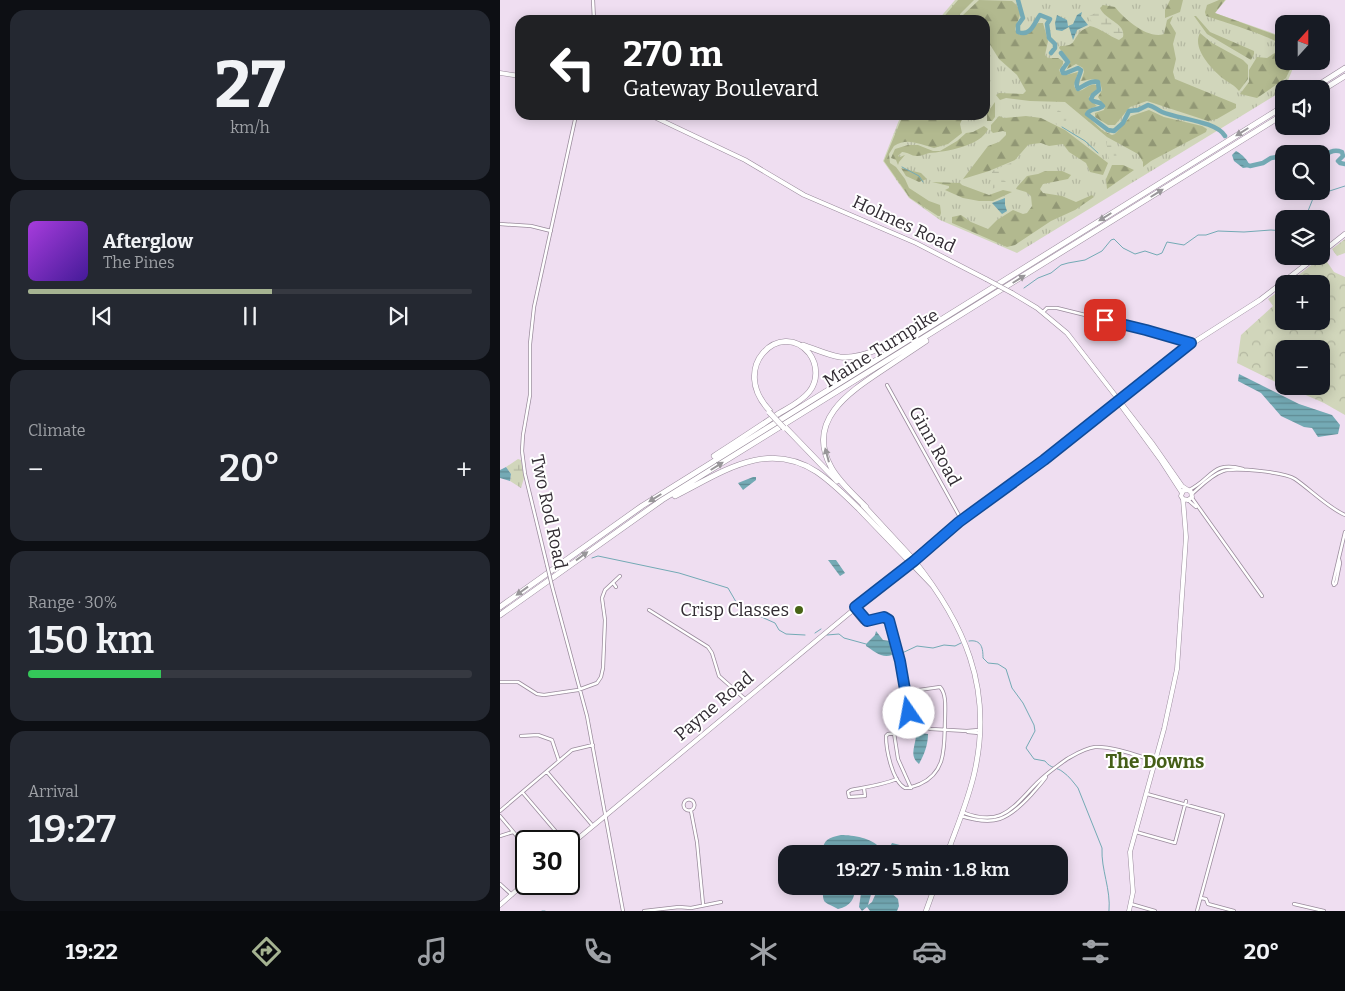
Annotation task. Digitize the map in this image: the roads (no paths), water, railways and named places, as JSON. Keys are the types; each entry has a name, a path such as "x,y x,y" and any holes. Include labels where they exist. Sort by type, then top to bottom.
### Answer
{"highway":[{"path":"1326,80 1345,68"},
{"path":"1330,85 1345,76"},
{"name":"Maine Turnpike","path":"500,607 642,506 695,472 1275,112"},
{"name":"Maine Turnpike","path":"500,615 648,510 1275,120"},
{"path":"863,509 839,479 828,460 824,438 830,416 840,402 854,389 948,326 977,304"},
{"path":"912,561 758,399 754,388 754,366 759,355 771,344 782,341 793,342 834,356 856,356 878,349 961,306"},
{"path":"695,472 699,466 797,402 810,391 815,381 815,364 810,354 796,344 785,342 774,344 764,350 756,365 754,373 755,387 759,398 770,412"},
{"path":"648,510 735,466 767,458 793,461 813,470 863,509"}],"main road":[{"path":"1330,246 1345,234"},
{"name":"Payne Road","path":"912,561 961,520 1044,460 1191,343 1260,300 1305,265"},
{"path":"912,561 934,587 953,616 968,652 978,692 980,731 975,771 950,845"},
{"path":"926,911 932,895"}],"street":[{"path":"593,0 594,15"},
{"path":"500,72 515,75"},
{"name":"Two Rod Road","path":"575,120 532,317 530,395 522,444 528,485 593,745 624,911"},
{"name":"Holmes Road","path":"661,120 745,160 804,195 916,243 1012,293 1043,312 1057,323 1075,342 1187,495"},
{"path":"500,224 531,226 551,231"},
{"path":"1043,312 1048,308 1057,308 1191,343"},
{"name":"Ginn Road","path":"887,385 961,520"},
{"path":"1129,911 1133,888 1130,852 1147,794 1177,669 1186,537 1184,511 1187,495 1221,471 1228,469 1244,470 1288,476 1345,515"},
{"path":"1187,495 1262,596"},
{"path":"1339,558 1338,576 1334,585 1337,562 1345,532"},
{"name":"Payne Road","path":"580,837 912,561"},
{"path":"500,682 518,682 541,695 580,689 595,684 602,676 605,620 602,600 604,591 620,576"},
{"path":"613,583 616,587"},
{"path":"854,609 867,621 884,617 889,620 900,661 910,715 919,726 931,730 980,731"},
{"path":"649,610 708,647 712,653 719,676 745,699"},
{"path":"905,692 936,687 941,688 945,706 943,756 940,764 928,780 911,788 902,786 897,779 890,761 886,739 888,734 912,731 919,726"},
{"path":"894,733 898,759 911,788"},
{"path":"522,736 538,735 552,740 559,761"},
{"path":"500,811 575,749 593,745"},
{"path":"961,814 979,818 1002,815 1015,807 1047,774 1076,754 1095,747 1155,761"},
{"path":"548,772 593,826"},
{"path":"864,788 865,796 849,797 849,791 864,788 878,786 897,779"},
{"path":"523,792 555,830"},
{"path":"1147,794 1224,815 1197,911"},
{"path":"691,811 684,806 684,802 688,799 694,803 691,811 697,839 703,904"},
{"path":"1136,832 1175,843 1185,803"},
{"path":"500,816 515,834"},
{"path":"500,836 513,832"},
{"path":"500,884 512,895"},
{"path":"500,905 515,892"},
{"path":"1201,898 1206,899 1208,904 1234,911"},
{"path":"644,911 679,907 691,908 703,904 721,902"},
{"path":"1131,904 1152,911"},
{"path":"1294,904 1324,911"}],"water":[{"path":"1082,12 1081,16 1088,25 1077,30 1073,40 1069,27 1062,31 1056,30 1057,15 1067,20 1068,26 1073,24 1077,15"},
{"path":"1236,151 1245,158 1250,167 1243,168 1234,161 1232,155"},
{"path":"1005,198 1007,211 1002,214 992,203"},
{"path":"1239,374 1275,392 1275,395 1281,395 1299,404 1332,415 1340,425 1338,434 1318,437 1312,428 1304,427 1281,416 1261,393 1238,381"},
{"path":"506,467 511,474 510,481 500,478 500,470"},
{"path":"756,477 756,480 743,490 738,483"},
{"path":"828,560 836,560 845,573 840,576"},
{"path":"876,631 883,640 890,641 892,655 881,655 866,646"},
{"path":"921,733 928,734 928,738 919,764 914,758 913,751 916,736"},
{"path":"841,835 857,836 877,845 824,845 827,840"},
{"path":"823,895 854,895 849,904 838,909 826,903"},
{"path":"861,895 871,895 868,905 872,902 875,895 894,895 898,899 899,906 897,911 870,911 867,907 862,911 859,907"}],"waterway":[{"path":"1018,0 1023,18 1018,25 1018,32 1026,33 1029,31 1040,15 1050,19 1047,24 1049,38 1055,44 1055,48 1051,53"},
{"path":"1061,53 1068,62 1062,70 1063,73 1078,68 1081,70 1077,82 1078,89 1090,83 1098,82 1099,90 1091,99 1103,106 1090,110 1087,114 1108,130 1114,131 1123,123 1129,111 1138,110 1148,105 1162,112 1214,127 1225,136"},
{"path":"1062,127 1085,141 1098,153"},
{"path":"1330,152 1342,152 1343,156 1338,161 1345,164"},
{"path":"1245,164 1250,166 1275,157"},
{"path":"902,167 919,176 923,182"},
{"path":"1308,210 1314,196 1345,186"},
{"path":"1024,288 1038,278 1051,273 1061,265 1085,260 1102,251 1114,239 1123,248 1135,254 1145,251 1157,255 1162,253 1167,242 1184,245 1198,235 1206,235 1218,231 1275,230"},
{"path":"592,558 598,556 679,573 728,588 739,607 775,623 779,630 786,634 805,635"},
{"path":"815,633 821,629"},
{"path":"827,635 839,634 844,638 866,644"},
{"path":"969,641 977,642 981,645 983,658 988,663 998,664 1006,669 1012,688 1023,703 1034,725 1035,731 1026,748 1034,759 1045,761 1061,770 1078,788 1102,848 1109,895 1109,911"},
{"path":"900,654 917,646 933,648 944,645 955,646 961,643"}],"place":[{"name":"Crisp Classes","path":"799,610"}],"district":[{"name":"The Downs","path":"1155,761"}]}
